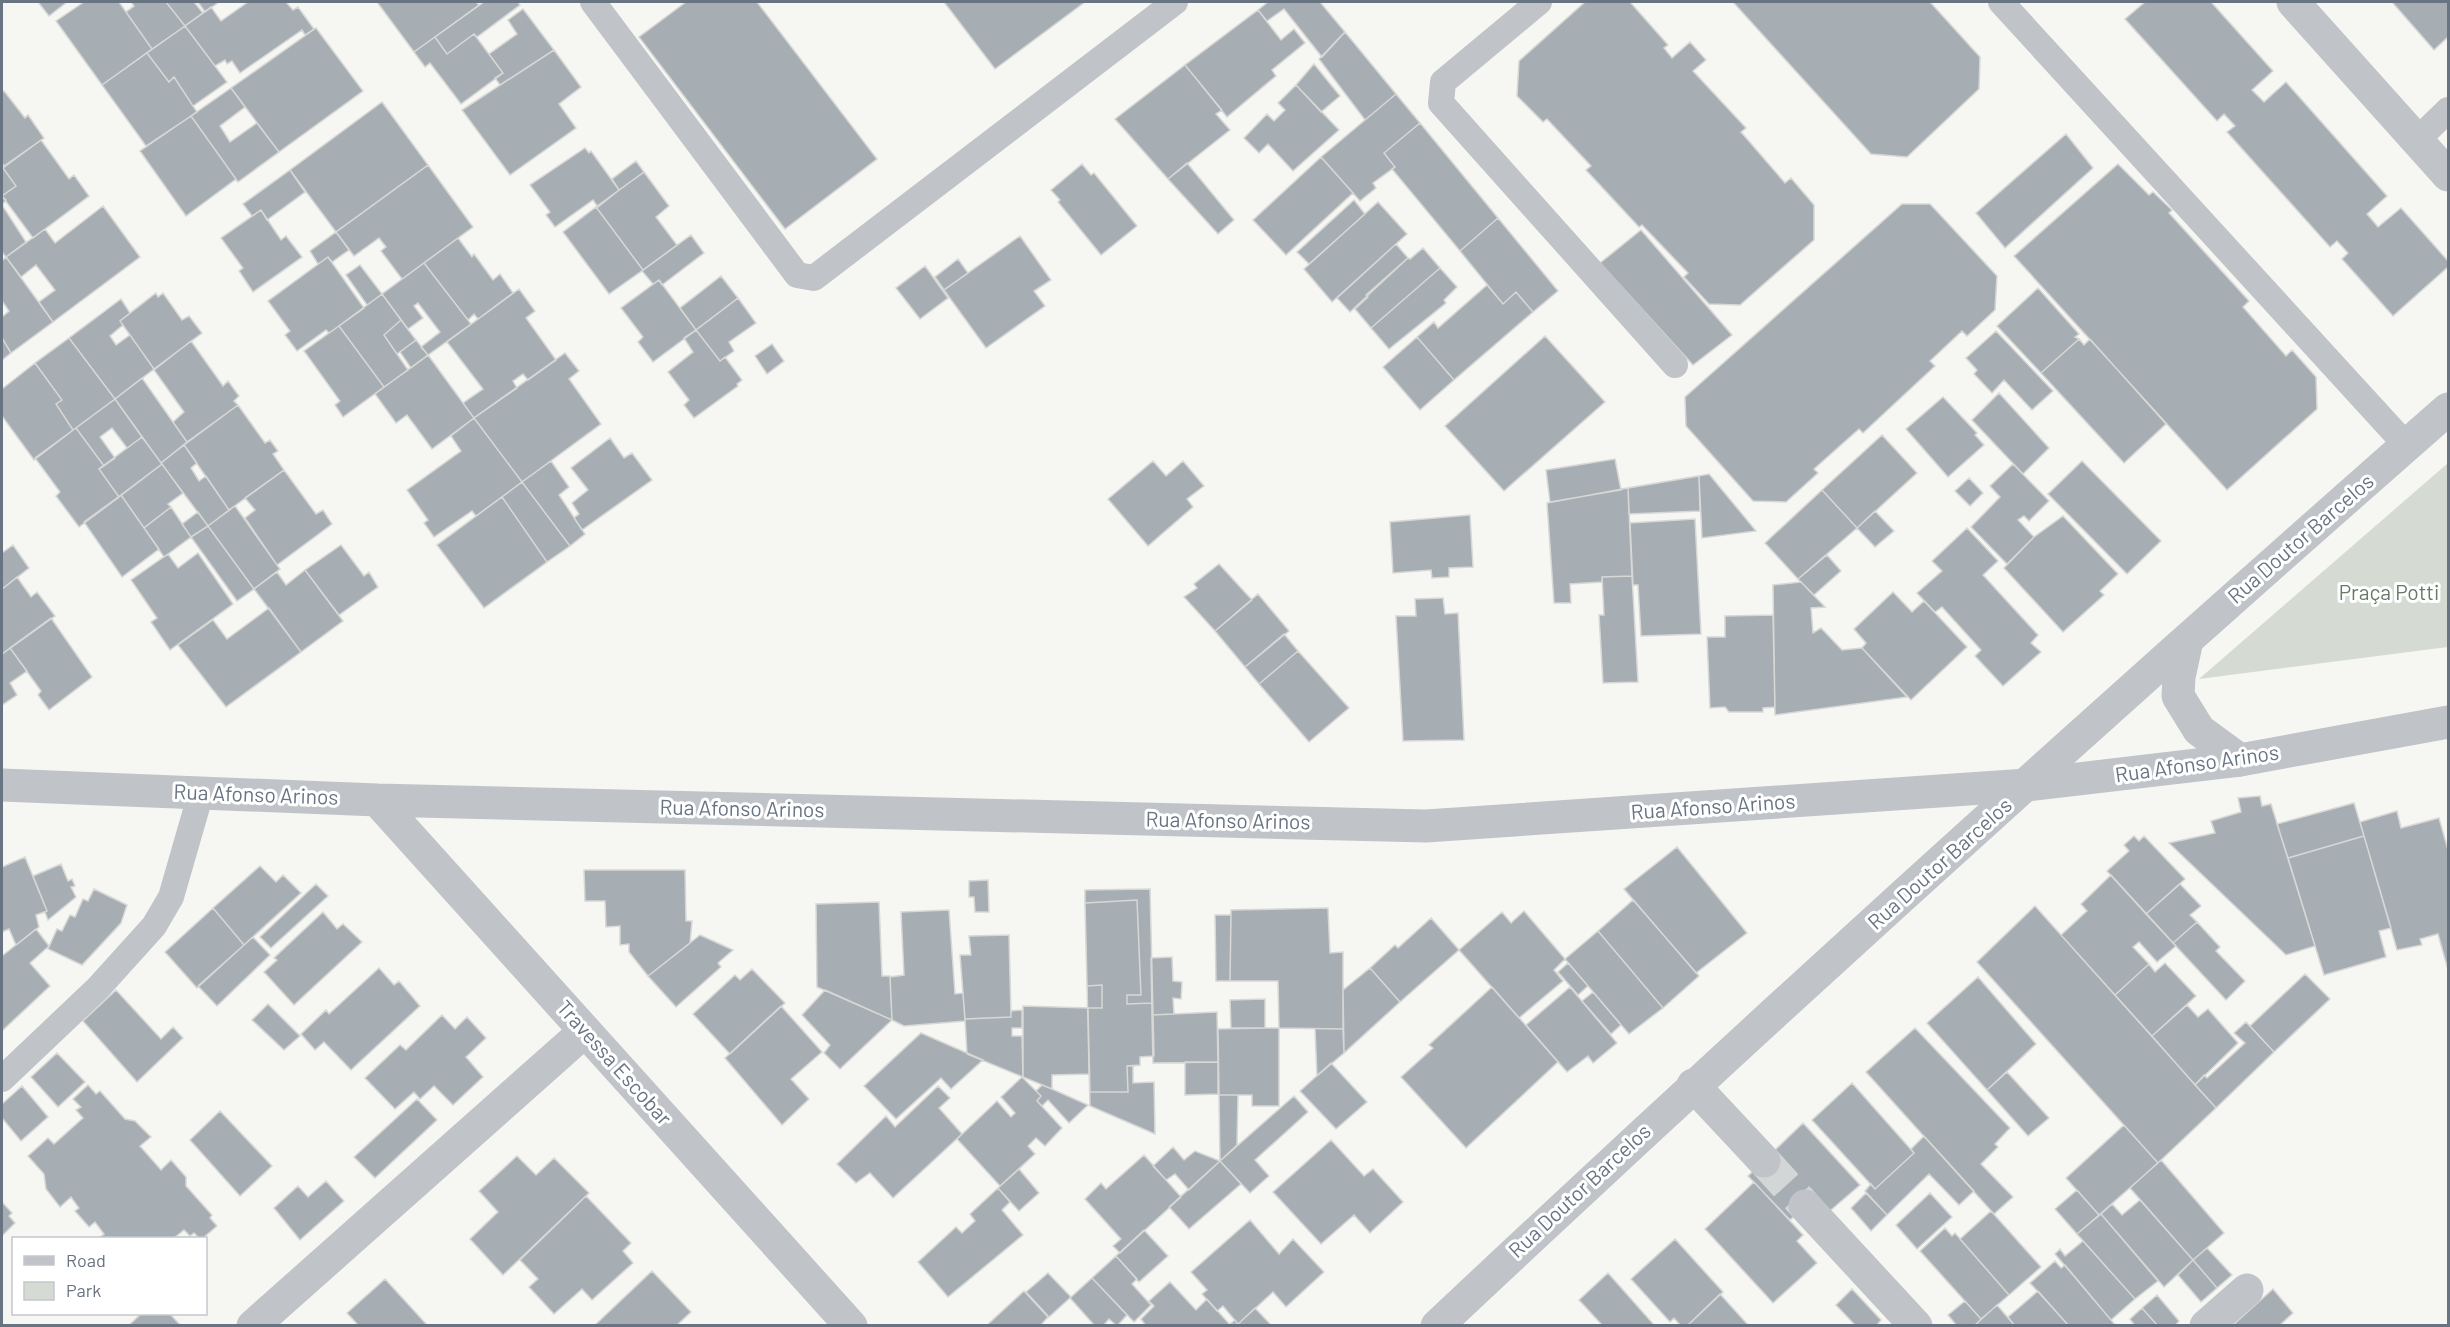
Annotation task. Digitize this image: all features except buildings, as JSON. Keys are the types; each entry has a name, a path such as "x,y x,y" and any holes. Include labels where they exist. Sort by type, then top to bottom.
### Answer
{"street":[{"path":"2293,2 2448,175"},
{"name":"Rua Doutor Barcelos","path":"1437,1326 1694,1085 2187,640 2448,410"},
{"path":"2187,640 2179,677 2178,696 2199,730 2240,760"},
{"name":"Rua Afonso Arinos","path":"2,785 377,800 1426,826 2027,785 2240,760 2448,722"},
{"name":"Travessa Escobar","path":"377,800 851,1326"},
{"path":"254,1326 585,1031"},
{"path":"1694,1085 1764,1161"},
{"path":"1805,1206 1916,1326"},
{"path":"2206,1326 2247,1290"}],"lane":[{"path":"593,2 797,275 814,278 1175,2"},
{"path":"1539,2 1443,82 1441,103 1675,365"},
{"path":"2001,2 2407,446"},
{"path":"2417,140 2448,110"},
{"path":"2,1079 98,988 154,926 171,897 201,793"}],"green space":[{"name":"Praça Potti","path":"2448,463 2448,647 2199,679"}],"tunnel":[{"path":"1764,1161 1805,1206"}]}
